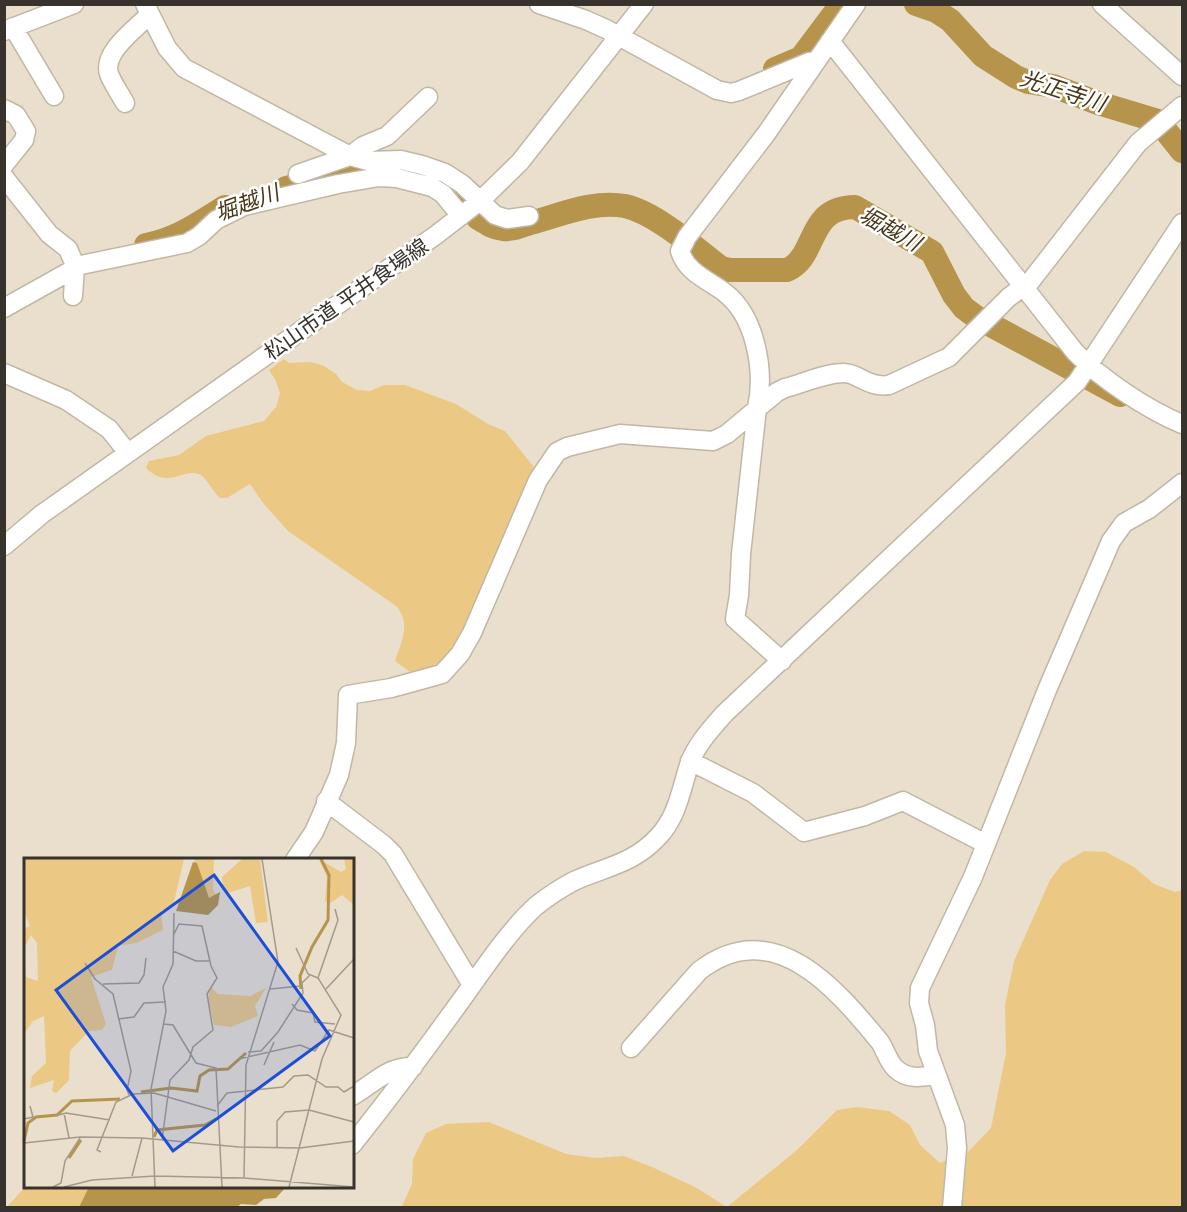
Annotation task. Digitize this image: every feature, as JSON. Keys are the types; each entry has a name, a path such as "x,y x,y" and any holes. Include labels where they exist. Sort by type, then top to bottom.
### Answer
{"street":[{"path":"54,96 9,29 74,4"},
{"path":"539,4 586,20 717,90 731,93 809,62 816,62"},
{"name":"松山市道 平井食場線","path":"4,546 42,514 480,201 520,162 644,4"},
{"path":"782,661 735,619 757,408 761,390 757,351 744,315 726,293 687,265 680,251 685,241 766,134 856,4"},
{"path":"1102,4 1182,76"},
{"path":"125,103 109,74 108,65 111,55 148,9 167,48 184,68 339,170"},
{"path":"830,41 1075,352 1084,373 1182,424"},
{"path":"339,170 363,146 387,136 428,97"},
{"path":"296,858 314,832 343,763 348,695 391,688 442,674 460,654 472,633 538,480 557,452 567,447 620,434 713,441 727,434 777,392 831,375 847,373 870,384 889,385 949,357 1009,297 1030,282 1138,143 1182,106"},
{"path":"4,109 16,115 25,128 26,136 4,165"},
{"path":"4,309 74,262 98,260 187,243 200,236 216,220 244,206 368,161 401,160 422,165 445,173 462,184 495,214 507,219 530,216"},
{"path":"298,174 339,170 413,181 432,187 443,194 461,216"},
{"path":"4,177 49,234 68,249 74,262 73,296"},
{"path":"354,1142 521,922 542,902 575,881 622,864 649,846 660,835 675,810 690,761 698,746 724,714 1084,373 1182,223"},
{"path":"4,373 66,400 109,429 128,453"},
{"path":"952,1208 957,1148 956,1125 928,1051 925,1025 918,1003 920,988 973,877 1047,690 1116,531 1182,483"},
{"path":"690,761 753,793 804,832 856,819 903,801 986,844"},
{"path":"326,801 384,845 393,855 472,985"},
{"path":"631,1048 699,971 710,962 739,952 756,950 778,953 794,959 827,984 879,1041 896,1069 916,1078 936,1075"},
{"path":"354,1095 391,1070 403,1066 413,1067"}],"shaded area":[{"path":"284,359 289,363 311,362 324,366 336,374 342,382 357,390 370,391 384,385 405,385 456,404 488,424 505,431 537,471 469,628 446,664 410,672 395,661 404,633 403,619 396,606 288,531 263,503 250,484 227,498 220,498 201,475 188,473 162,478 146,468 149,461 179,455 206,436 264,421 276,407 280,393 269,370"},
{"path":"1084,851 1106,852 1134,867 1154,884 1175,892 1182,890 1182,1207 401,1208 412,1184 413,1159 426,1133 446,1124 489,1122 566,1154 596,1158 624,1156 695,1187 727,1207 797,1150 837,1110 857,1107 889,1111 910,1125 920,1145 940,1163 968,1152 991,1128 1006,1053 1005,1005 1014,961 1050,880 1062,864"},
{"path":"24,1188 88,1188 79,1207 6,1208"},
{"path":"88,1188 285,1188 276,1198 264,1199 256,1205 241,1204 237,1207 79,1207"}],"waterway":[{"name":"光正寺川","path":"775,69 801,58 840,6 844,4"},
{"name":"光正寺川","path":"916,4 936,11 950,20 983,56 1016,77 1028,82 1053,86 1098,103 1158,121 1182,151"},
{"name":"堀越川","path":"286,188 367,172 410,172 444,185 461,201"},
{"name":"堀越川","path":"478,218 496,228 510,229 589,207 625,206 662,223 721,268 787,270 797,264 804,255 814,234 828,215 839,209 855,207 932,252 954,295 964,308 976,317 1120,395"},
{"name":"堀越川","path":"146,245 177,235 225,207"}]}
